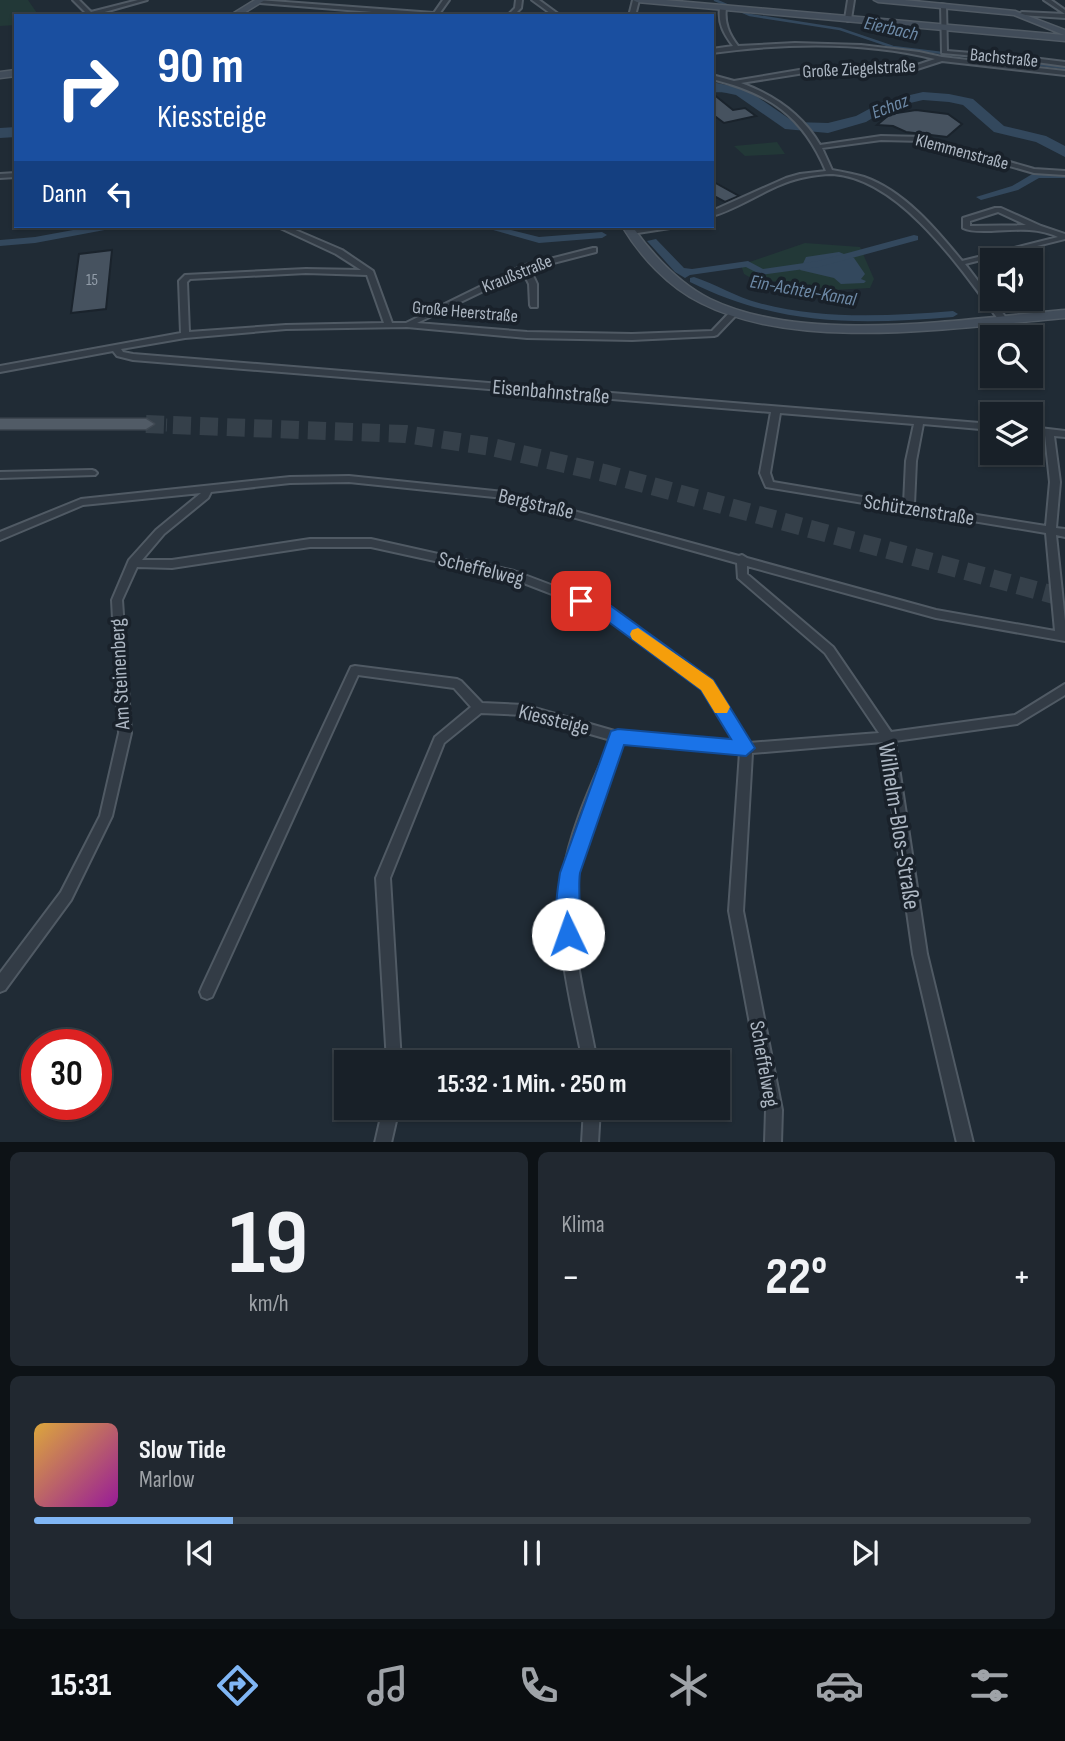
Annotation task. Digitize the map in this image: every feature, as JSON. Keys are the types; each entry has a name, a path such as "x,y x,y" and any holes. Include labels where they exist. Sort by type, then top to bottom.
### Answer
{"main road":[{"path":"637,0 1065,38"},
{"path":"878,0 1022,14 1065,33"},
{"path":"237,14 260,1"},
{"path":"1041,36 1065,44"},
{"path":"629,229 669,275 705,301 734,313 791,323 855,327 1004,321 1065,314"},
{"path":"0,424 146,424"}],"street":[{"path":"76,0 90,14"},
{"path":"95,14 144,0"},
{"path":"374,13 384,0"},
{"path":"848,19 851,0"},
{"path":"1047,0 1065,14"},
{"path":"260,1 404,14"},
{"path":"537,1 555,14"},
{"path":"943,5 943,27"},
{"path":"723,8 723,26 736,47"},
{"path":"1022,14 1065,14"},
{"name":"Bachstraße","path":"943,27 944,52 1065,64"},
{"path":"714,51 770,45 894,50 942,60"},
{"name":"Große Ziegelstraße","path":"736,82 817,69 911,69 942,60 1065,73"},
{"path":"714,77 760,90 806,128 829,171"},
{"name":"Klemmenstraße","path":"818,147 881,138 923,139 1034,172 1065,173"},
{"path":"714,213 799,176 829,171 868,182 917,215 940,237 1004,321"},
{"path":"1038,228 998,210 970,216 966,220 967,228 1038,228 1055,231 1065,237"},
{"path":"285,228 339,252 370,273 389,325"},
{"path":"961,263 1065,237"},
{"name":"Kraußstraße","path":"407,325 525,268 593,250"},
{"path":"525,268 533,284 534,305"},
{"path":"186,335 182,293 183,281 188,277 306,271 370,273"},
{"name":"Große Heerstraße","path":"0,369 186,335 286,327 407,325 527,335 632,337 714,332 734,313"},
{"name":"Eisenbahnstraße","path":"114,347 120,354 133,357 980,426"},
{"name":"Schützenstraße","path":"776,410 765,479 772,486 1065,533"},
{"path":"909,508 911,461 919,421"},
{"path":"1043,431 1065,434"},
{"path":"1049,432 1060,483 1051,531 1063,636"},
{"path":"0,475 92,473"},
{"name":"Bergstraße","path":"0,536 81,502 206,491 290,480 349,479 504,495 936,614 1063,636"},
{"name":"Am Steinenberg","path":"0,985 66,896 106,816 125,733 117,600 133,562 160,531 205,496 206,491"},
{"name":"Scheffelweg","path":"133,562 172,564 310,543 371,543 510,574 605,610 707,685 746,748 736,911 774,1110 773,1142"},
{"name":"Wilhelm-Blos-Straße","path":"742,559 742,575 829,650 888,737 920,954 965,1142"},
{"path":"207,992 355,670 457,684 479,708 470,712 439,740 383,878 393,1050"},
{"name":"Kiessteige","path":"479,708 524,710 618,737 746,748 888,737 1017,719 1065,689"},
{"path":"588,1050 568,934 567,893 578,846 618,737"},
{"path":"383,1142 388,1120"},
{"path":"590,1142 592,1120"}],"green space":[{"path":"0,0 28,0 38,14 14,14 14,25 0,26"},
{"path":"777,142 785,154 745,156 734,146"},
{"path":"805,243 860,247 874,279 870,288 834,290 751,278 744,274 741,265"}],"water":[{"path":"839,252 854,258 865,274 861,279 866,281 864,283 841,284 834,278 800,270 806,257"}],"building":[{"path":"714,95 733,110 745,108 756,116 724,123 714,116"},
{"path":"916,110 948,114 962,124 947,137 877,125 890,114"},
{"path":"714,182 739,196 725,202 714,196"},
{"path":"112,250 106,309 71,313 79,254"}],"waterway":[{"name":"Eierbach","path":"715,0 750,15 840,29 893,47 1065,68"},
{"name":"Echaz","path":"714,86 741,92 790,126 828,128 861,119 884,105 923,96 949,98 968,102 999,129 1041,139 1065,152"},
{"name":"Echaz","path":"714,91 735,91"},
{"name":"Echaz","path":"0,133 14,132"},
{"path":"981,197 1015,188 1037,175 1065,175"},
{"path":"0,243 35,240 99,228"},
{"path":"492,228 539,240 602,235"},
{"path":"680,270 692,272 748,264 761,272 819,264 914,238"},
{"path":"652,241 680,270"},
{"name":"Ein-Achtel-Kanal","path":"680,270 685,275"},
{"name":"Ein-Achtel-Kanal","path":"694,280 723,295 787,313 853,319 953,314"}],"tunnel":[{"path":"167,425 146,424 405,434 492,447 604,473 1065,598"}],"slow traffic":[{"path":"638,634 707,685 721,707"}],"route":[{"path":"568,934 566,912 570,873 589,812 618,737 746,748 707,685 605,610 581,601"}]}
